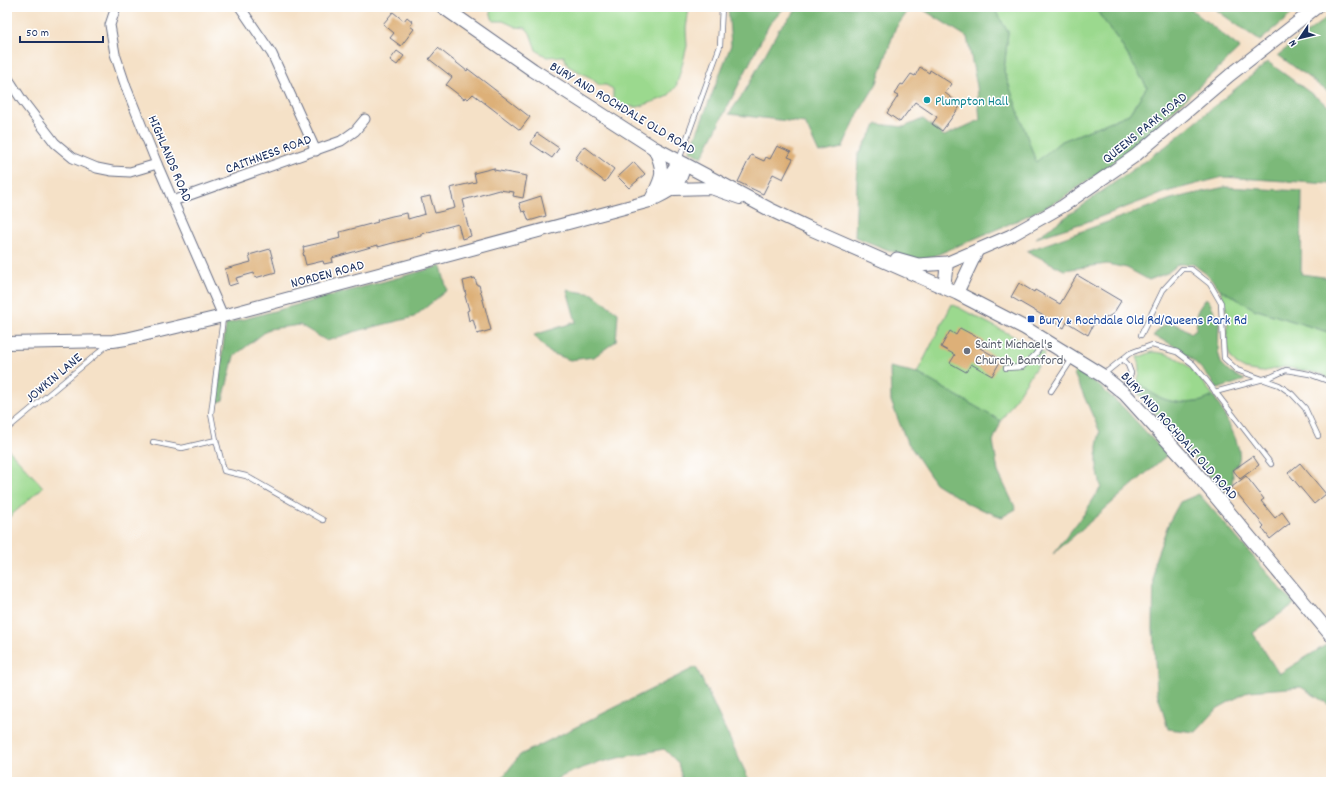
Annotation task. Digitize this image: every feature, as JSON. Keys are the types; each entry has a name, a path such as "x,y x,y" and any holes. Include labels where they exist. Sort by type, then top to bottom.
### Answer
{"main road":[{"name":"BURY AND ROCHDALE OLD ROAD","path":"443,7 533,70 654,148 769,209 957,293 1025,328 1103,376 1125,394 1192,468 1331,636"},
{"name":"BURY AND ROCHDALE OLD ROAD","path":"839,241 854,242 889,256 918,265 947,263"}],"street":[{"name":"HIGHLANDS ROAD","path":"116,7 110,25 115,54 126,87 173,202 223,316"},
{"path":"240,7 272,54 316,151"},
{"name":"QUEENS PARK ROAD","path":"947,263 1010,236 1063,206 1135,156 1230,75 1317,7"},
{"path":"7,77 22,100 55,143 73,158 98,168 112,171 130,172 157,164"},
{"name":"CAITHNESS ROAD","path":"173,202 341,141 355,131 365,119"},
{"path":"650,201 659,183 661,173 661,164 654,148"},
{"path":"650,201 682,163"},
{"path":"674,189 682,178 682,163"},
{"path":"674,189 711,188 769,209"},
{"name":"NORDEN ROAD","path":"7,343 113,341 223,316 650,201 674,189"},
{"path":"957,293 977,251"},
{"path":"944,287 947,263"}],"lane":[{"path":"682,163 720,46 722,7"},
{"path":"1142,336 1163,290 1182,269 1191,270 1210,284 1221,303 1224,358 1238,370 1278,385 1292,394 1305,408 1318,436"},
{"path":"223,316 211,414 224,471 246,476 324,520"},
{"path":"1006,368 1022,367 1035,355 1045,340"},
{"name":"JOWKIN LANE","path":"7,429 113,341"},
{"path":"1103,376 1130,353 1152,345 1178,352 1193,364 1271,464"},
{"path":"1051,391 1073,357"},
{"path":"1123,359 1128,365 1131,373 1127,382"},
{"path":"1215,392 1271,377 1286,370 1308,374 1328,381 1331,384"},
{"path":"153,442 182,448 216,440"}],"green space":[{"path":"489,7 689,7 686,29 687,46 676,87 667,97 638,107 622,106 613,98 613,89 606,85 599,85 591,78 568,66 564,56 547,57 536,50 530,33 526,28 516,27 503,21 493,21"},
{"path":"728,7 785,7 769,25 702,157 690,151 731,45"},
{"path":"799,7 911,7 895,29 877,83 858,114 842,148 819,153 805,123 729,114 745,91 779,29"},
{"path":"919,7 993,7 1008,32 1004,71 1036,162 1060,142 1129,114 1147,87 1119,41 1094,7 1188,7 1240,48 1132,149 1062,199 1016,221 920,262 855,237 858,155 877,124 904,127 923,119 944,136 980,120 977,86 967,37"},
{"path":"993,7 1094,7 1119,41 1147,87 1129,114 1060,142 1036,163 1004,71 1008,32"},
{"path":"1212,7 1300,7 1260,41"},
{"path":"1331,15 1331,94 1278,55"},
{"path":"1268,62 1331,108 1331,184 1223,177 1166,192 1092,220 1036,238 1166,146"},
{"path":"1225,187 1302,191 1301,274 1331,278 1331,333 1254,309 1220,289 1205,273 1193,264 1179,264 1167,273 1149,280 1127,268 1107,264 1064,270 1027,251 1171,199"},
{"path":"441,266 447,290 414,317 357,331 327,341 300,325 269,329 234,356 223,400 216,403 226,324"},
{"path":"1220,289 1254,309 1331,333 1331,380 1322,374 1284,367 1261,372 1245,369 1236,364 1230,356 1227,346 1228,316"},
{"path":"567,290 593,294 618,313 616,341 594,357 570,360 549,352 534,335 576,322"},
{"path":"1206,298 1219,321 1218,351 1221,363 1231,373 1245,380 1218,389 1190,357 1173,345 1153,336 1161,327 1169,323 1179,325 1191,333 1196,329 1198,310"},
{"path":"952,304 1045,353 1001,421 917,373"},
{"path":"1152,352 1173,356 1181,361 1188,366 1214,396 1203,401 1187,403 1164,399 1150,392 1137,381 1140,369 1137,357"},
{"path":"890,367 917,373 1001,421 993,441 998,472 1016,509 1002,517 970,505 935,483 906,440 891,401"},
{"path":"1076,371 1097,384 1124,408 1167,455 1053,554 1084,514 1101,487 1097,467 1097,446 1100,432 1074,374"},
{"path":"1137,381 1150,392 1171,401 1187,403 1198,402 1214,396 1235,437 1239,454 1239,461 1232,470 1232,484 1223,492 1132,386"},
{"path":"9,450 43,487 7,519 7,452"},
{"path":"1199,494 1294,604 1253,633 1279,674 1326,645 1331,650 1331,706 1301,687 1249,691 1218,708 1196,732 1168,729 1157,692 1153,629 1154,563 1169,522 1180,502"},
{"path":"696,667 750,782 683,782 678,763 664,749 592,765 564,775 552,782 499,782 520,755"}],"building":[{"path":"393,12 404,21 407,17 413,22 410,26 414,29 401,46 390,38 394,33 383,24"},
{"path":"438,48 467,71 468,69 530,117 520,130 473,94 468,99 465,97 464,99 446,85 452,77 429,59"},
{"path":"397,51 404,56 397,65 390,60"},
{"name":"Plumpton Hall","path":"920,67 929,73 930,70 952,84 945,93 961,105 942,131 932,124 937,117 915,102 900,122 887,113 898,96 894,94 901,84 903,85 911,74 915,76"},
{"path":"537,133 559,148 552,158 530,143"},
{"path":"584,146 614,169 605,182 575,159"},
{"path":"777,146 791,152 788,157 793,159 783,179 773,174 763,194 738,182 751,155 764,161 766,157 770,159"},
{"path":"634,162 645,174 629,188 618,177"},
{"path":"494,168 494,170 527,176 523,198 513,196 514,192 499,190 463,200 465,208 463,208 471,236 462,239 458,224 421,234 421,236 378,247 378,245 332,258 333,262 324,264 323,261 306,265 303,247 341,238 340,232 378,222 377,220 407,213 408,219 425,214 421,198 430,196 435,213 455,208 450,188 476,182 474,173"},
{"path":"541,196 546,216 529,221 525,211 522,212 519,203"},
{"path":"270,249 276,272 255,278 254,273 236,278 238,283 229,286 225,269 251,262 249,255"},
{"path":"1077,275 1121,301 1113,314 1093,325 1088,335 1067,322 1064,328 1011,297 1019,283 1060,304"},
{"path":"475,278 477,285 479,285 491,330 477,334 473,319 469,321 467,311 469,310 463,281"},
{"name":"Saint Michael's Church, Bamford","path":"960,328 984,341 980,348 1001,360 992,376 971,364 966,372 950,363 955,355 941,347 950,331 956,335"},
{"path":"1253,456 1259,465 1240,479 1233,470"},
{"path":"1300,463 1326,494 1314,504 1288,473"},
{"path":"1246,476 1264,499 1261,501 1275,518 1282,512 1290,523 1270,539 1262,528 1264,526 1232,487"}],"place":[{"name":"Plumpton Hall","path":"927,100"},
{"name":"Bury & Rochdale Old Rd/Queens Park Rd","path":"1031,319"},
{"name":"Saint Michael's Church, Bamford","path":"967,351"}]}
